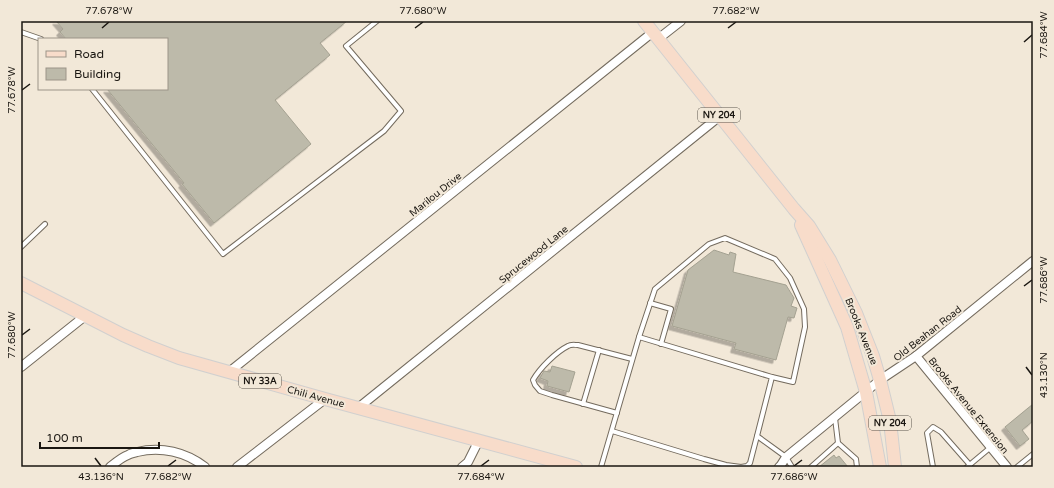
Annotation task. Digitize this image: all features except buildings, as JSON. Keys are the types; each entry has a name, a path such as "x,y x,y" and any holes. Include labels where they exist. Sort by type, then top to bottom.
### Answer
{"main road":[{"name":"Brooks Avenue","path":"644,21 794,210 809,226 830,260 856,313 880,380 890,421 895,467"},
{"name":"Brooks Avenue","path":"794,210 844,319 866,392 880,467"},
{"name":"Chili Avenue","path":"21,283 123,336 179,358 576,467"}],"street":[{"name":"Marilou Drive","path":"229,372 656,36 681,21"},
{"name":"Sprucewood Lane","path":"358,408 720,116"},
{"name":"Old Beahan Road","path":"779,467 786,457 880,380 916,356 1033,261"},
{"path":"21,367 85,316"},
{"name":"Brooks Avenue Extension","path":"916,356 1007,467"},
{"path":"237,467 325,399"},
{"path":"462,467 468,462 479,440"},
{"path":"110,467 128,455 145,450 164,449 181,454 205,467"}],"lane":[{"path":"93,90 223,254 384,130 401,111 346,46 377,21"},
{"path":"21,32 38,38"},
{"path":"21,247 44,224"},
{"path":"601,467 632,359 639,337 650,303 655,289 709,244 725,238 775,259 790,278 804,309 805,327 793,382 639,337"},
{"path":"650,303 671,309 661,344"},
{"path":"617,413 540,391 533,380 545,364 570,345 578,344 632,359"},
{"path":"583,404 599,350"},
{"path":"612,431 719,463 742,467 747,466 750,462 772,377"},
{"path":"835,418 838,443 856,459 857,467"},
{"path":"933,467 927,433 933,427 941,432 970,465 975,467"},
{"path":"757,436 786,457 792,467"},
{"path":"811,467 838,443"},
{"path":"970,465 991,447"},
{"path":"1017,467 1033,454"}]}
